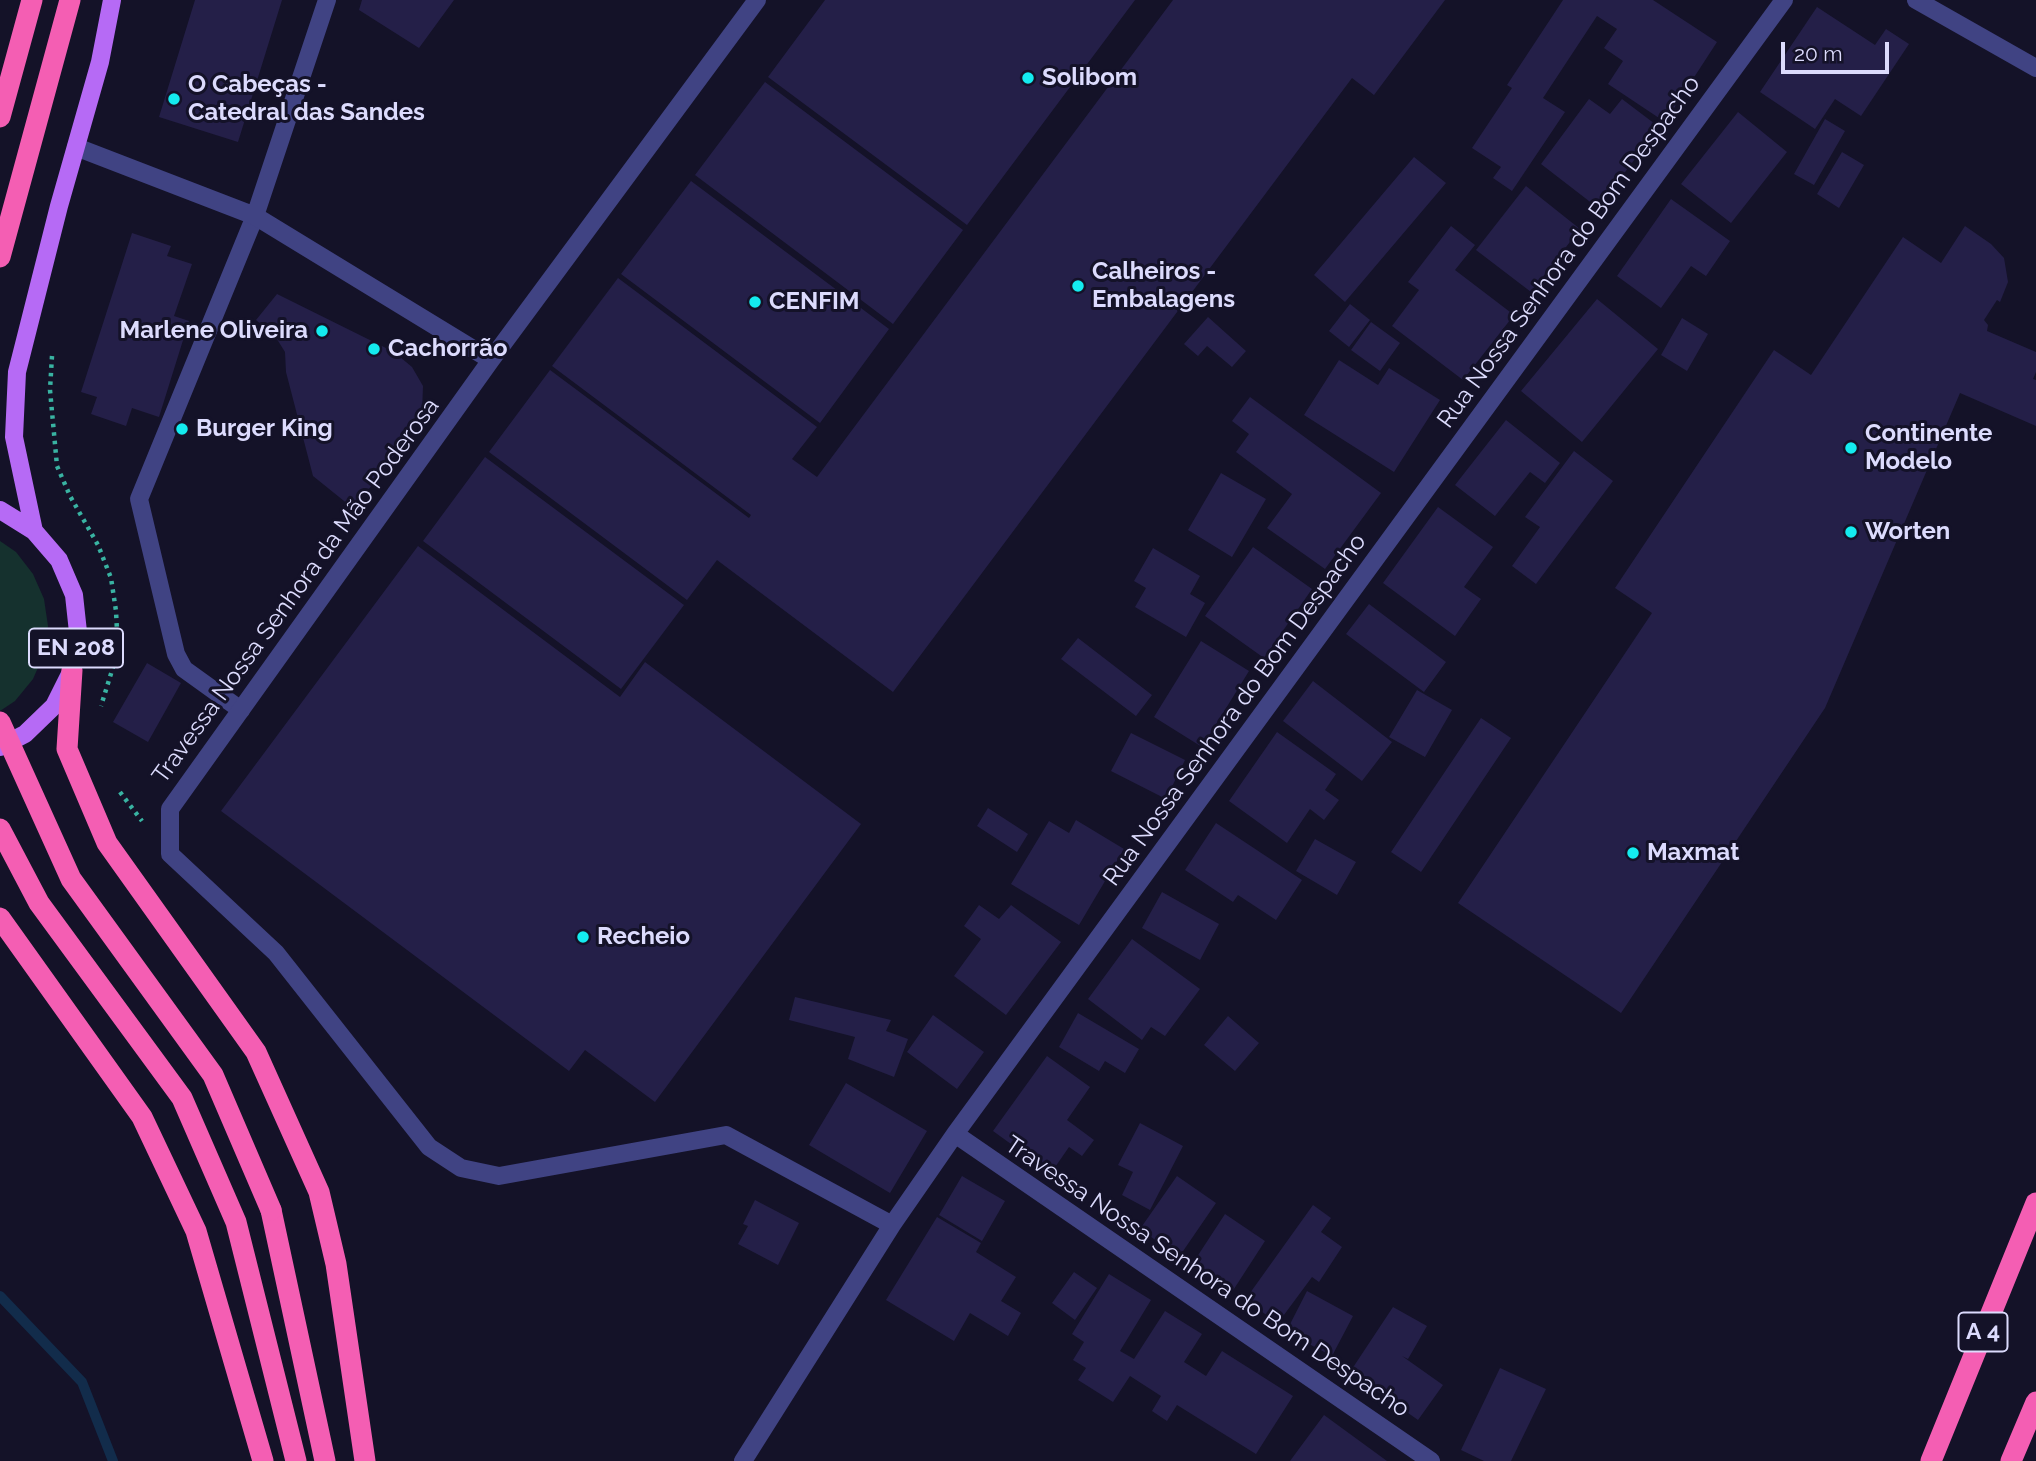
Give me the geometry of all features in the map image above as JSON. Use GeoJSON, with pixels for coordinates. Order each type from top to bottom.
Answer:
{"type":"FeatureCollection","features":[{"type":"Feature","properties":{"kind":"highway"},"geometry":{"type":"LineString","coordinates":[[0,117],[32,1]]}},
{"type":"Feature","properties":{"kind":"highway"},"geometry":{"type":"LineString","coordinates":[[0,257],[68,6]]}},
{"type":"Feature","properties":{"kind":"highway"},"geometry":{"type":"LineString","coordinates":[[72,670],[67,749],[107,843],[256,1052],[319,1192],[336,1264],[365,1461]]}},
{"type":"Feature","properties":{"kind":"highway"},"geometry":{"type":"LineString","coordinates":[[0,722],[71,879],[214,1075],[271,1210],[325,1461]]}},
{"type":"Feature","properties":{"kind":"highway"},"geometry":{"type":"LineString","coordinates":[[0,829],[39,903],[182,1098],[236,1222],[296,1461]]}},
{"type":"Feature","properties":{"kind":"highway"},"geometry":{"type":"LineString","coordinates":[[0,918],[142,1117],[196,1231],[263,1461]]}},
{"type":"Feature","properties":{"kind":"highway","name":"A 4"},"geometry":{"type":"LineString","coordinates":[[1931,1461],[2036,1203]]}},
{"type":"Feature","properties":{"kind":"highway"},"geometry":{"type":"LineString","coordinates":[[2011,1461],[2036,1402]]}},
{"type":"Feature","properties":{"kind":"main road","name":"EN 208"},"geometry":{"type":"LineString","coordinates":[[34,531],[14,437],[17,372],[100,62],[112,0]]}},
{"type":"Feature","properties":{"kind":"main road","name":"EN 208"},"geometry":{"type":"LineString","coordinates":[[0,510],[34,531],[59,560],[74,595],[78,632],[72,670],[54,706],[24,734],[0,747]]}},
{"type":"Feature","properties":{"kind":"street"},"geometry":{"type":"LineString","coordinates":[[241,710],[184,669],[176,654],[139,499],[255,216],[327,0]]}},
{"type":"Feature","properties":{"kind":"street","name":"Rua Nossa Senhora do Bom Despacho"},"geometry":{"type":"LineString","coordinates":[[743,1461],[892,1225],[955,1134],[1784,0]]}},
{"type":"Feature","properties":{"kind":"street"},"geometry":{"type":"LineString","coordinates":[[1916,0],[2036,68]]}},
{"type":"Feature","properties":{"kind":"street","name":"Travessa Nossa Senhora da Mão Poderosa"},"geometry":{"type":"LineString","coordinates":[[753,6],[491,360],[170,809],[170,854],[276,953],[429,1147],[461,1168],[499,1177],[726,1135],[892,1225]]}},
{"type":"Feature","properties":{"kind":"street"},"geometry":{"type":"LineString","coordinates":[[76,147],[255,216],[491,360]]}},
{"type":"Feature","properties":{"kind":"street","name":"Travessa Nossa Senhora do Bom Despacho"},"geometry":{"type":"LineString","coordinates":[[955,1134],[1431,1461]]}},
{"type":"Feature","properties":{"kind":"green space"},"geometry":{"type":"Polygon","coordinates":[[[0,541],[16,552],[33,574],[44,599],[48,626],[44,654],[33,679],[15,701],[0,711],[0,541]]]}},
{"type":"Feature","properties":{"kind":"building"},"geometry":{"type":"Polygon","coordinates":[[[195,0],[282,0],[238,142],[159,117],[195,0]]]}},
{"type":"Feature","properties":{"kind":"building"},"geometry":{"type":"Polygon","coordinates":[[[362,0],[454,0],[419,48],[359,10],[362,0]]]}},
{"type":"Feature","properties":{"kind":"building"},"geometry":{"type":"Polygon","coordinates":[[[825,0],[1135,0],[967,225],[768,77],[825,0]]]}},
{"type":"Feature","properties":{"kind":"building","name":"Calheiros - Embalagens"},"geometry":{"type":"Polygon","coordinates":[[[1173,0],[1445,0],[1374,95],[1352,78],[893,692],[717,560],[687,600],[489,452],[550,370],[749,518],[751,515],[552,366],[618,278],[817,427],[792,459],[817,477],[1173,0]]]}},
{"type":"Feature","properties":{"kind":"building"},"geometry":{"type":"Polygon","coordinates":[[[1563,0],[1653,0],[1717,42],[1665,122],[1608,84],[1623,61],[1604,48],[1617,29],[1597,16],[1543,98],[1565,112],[1512,191],[1493,178],[1501,167],[1472,148],[1512,88],[1507,85],[1563,0]]]}},
{"type":"Feature","properties":{"kind":"building"},"geometry":{"type":"Polygon","coordinates":[[[1817,7],[1875,45],[1886,29],[1909,44],[1861,116],[1835,99],[1815,129],[1760,92],[1817,7]]]}},
{"type":"Feature","properties":{"kind":"building"},"geometry":{"type":"Polygon","coordinates":[[[765,82],[963,230],[893,324],[695,175],[765,82]]]}},
{"type":"Feature","properties":{"kind":"building"},"geometry":{"type":"Polygon","coordinates":[[[1589,99],[1610,114],[1622,99],[1659,127],[1598,208],[1541,164],[1589,99]]]}},
{"type":"Feature","properties":{"kind":"building"},"geometry":{"type":"Polygon","coordinates":[[[1738,112],[1787,152],[1731,223],[1681,184],[1738,112]]]}},
{"type":"Feature","properties":{"kind":"building"},"geometry":{"type":"Polygon","coordinates":[[[1825,119],[1845,131],[1814,185],[1794,174],[1825,119]]]}},
{"type":"Feature","properties":{"kind":"building"},"geometry":{"type":"Polygon","coordinates":[[[1842,152],[1864,165],[1839,208],[1817,194],[1842,152]]]}},
{"type":"Feature","properties":{"kind":"building"},"geometry":{"type":"Polygon","coordinates":[[[1414,157],[1446,183],[1345,302],[1314,275],[1414,157]]]}},
{"type":"Feature","properties":{"kind":"building","name":"CENFIM"},"geometry":{"type":"Polygon","coordinates":[[[691,181],[889,329],[820,423],[621,274],[691,181]]]}},
{"type":"Feature","properties":{"kind":"building"},"geometry":{"type":"Polygon","coordinates":[[[1526,186],[1580,229],[1531,292],[1476,250],[1526,186]]]}},
{"type":"Feature","properties":{"kind":"building"},"geometry":{"type":"Polygon","coordinates":[[[1671,199],[1730,241],[1706,276],[1691,266],[1661,308],[1617,276],[1671,199]]]}},
{"type":"Feature","properties":{"kind":"building"},"geometry":{"type":"Polygon","coordinates":[[[1451,226],[1475,245],[1455,270],[1514,315],[1463,380],[1392,326],[1419,290],[1408,282],[1451,226]]]}},
{"type":"Feature","properties":{"kind":"building"},"geometry":{"type":"Polygon","coordinates":[[[1965,226],[1991,244],[2004,258],[2008,282],[2000,302],[1997,300],[1984,320],[1988,325],[1987,331],[2036,352],[2036,372],[2033,379],[2036,380],[2036,426],[1960,393],[1825,708],[1621,1013],[1458,903],[1652,613],[1615,588],[1774,350],[1811,375],[1903,237],[1941,263],[1965,226]]]}},
{"type":"Feature","properties":{"kind":"building"},"geometry":{"type":"Polygon","coordinates":[[[132,233],[171,246],[167,256],[192,264],[174,316],[189,321],[159,417],[132,408],[126,426],[91,414],[97,397],[81,392],[132,233]]]}},
{"type":"Feature","properties":{"kind":"building"},"geometry":{"type":"Polygon","coordinates":[[[277,294],[394,352],[412,367],[423,386],[422,412],[401,446],[354,509],[313,476],[286,372],[285,352],[275,336],[256,320],[277,294]]]}},
{"type":"Feature","properties":{"kind":"building"},"geometry":{"type":"Polygon","coordinates":[[[1597,299],[1658,349],[1582,442],[1521,391],[1597,299]]]}},
{"type":"Feature","properties":{"kind":"building"},"geometry":{"type":"Polygon","coordinates":[[[1350,304],[1370,320],[1349,347],[1329,331],[1350,304]]]}},
{"type":"Feature","properties":{"kind":"building"},"geometry":{"type":"Polygon","coordinates":[[[1208,317],[1246,351],[1232,367],[1207,346],[1198,356],[1184,344],[1208,317]]]}},
{"type":"Feature","properties":{"kind":"building"},"geometry":{"type":"Polygon","coordinates":[[[1682,318],[1708,334],[1687,371],[1661,355],[1682,318]]]}},
{"type":"Feature","properties":{"kind":"building"},"geometry":{"type":"Polygon","coordinates":[[[1371,322],[1400,343],[1380,371],[1351,350],[1371,322]]]}},
{"type":"Feature","properties":{"kind":"building"},"geometry":{"type":"Polygon","coordinates":[[[1339,360],[1378,385],[1389,368],[1440,400],[1394,472],[1304,415],[1339,360]]]}},
{"type":"Feature","properties":{"kind":"building"},"geometry":{"type":"Polygon","coordinates":[[[1250,397],[1381,493],[1325,569],[1267,528],[1292,494],[1236,452],[1249,434],[1232,421],[1250,397]]]}},
{"type":"Feature","properties":{"kind":"building"},"geometry":{"type":"Polygon","coordinates":[[[1506,420],[1560,463],[1545,483],[1530,472],[1495,516],[1455,485],[1506,420]]]}},
{"type":"Feature","properties":{"kind":"building"},"geometry":{"type":"Polygon","coordinates":[[[1574,451],[1613,481],[1536,584],[1512,566],[1540,527],[1525,517],[1574,451]]]}},
{"type":"Feature","properties":{"kind":"building"},"geometry":{"type":"Polygon","coordinates":[[[485,457],[684,605],[621,689],[423,541],[485,457]]]}},
{"type":"Feature","properties":{"kind":"building"},"geometry":{"type":"Polygon","coordinates":[[[1221,473],[1266,499],[1232,557],[1188,530],[1221,473]]]}},
{"type":"Feature","properties":{"kind":"building"},"geometry":{"type":"Polygon","coordinates":[[[1438,507],[1493,547],[1464,587],[1481,599],[1455,636],[1383,583],[1438,507]]]}},
{"type":"Feature","properties":{"kind":"building","name":"Recheio"},"geometry":{"type":"Polygon","coordinates":[[[418,546],[620,697],[645,662],[861,824],[655,1102],[585,1050],[569,1071],[221,811],[418,546]]]}},
{"type":"Feature","properties":{"kind":"building"},"geometry":{"type":"Polygon","coordinates":[[[1253,547],[1312,589],[1264,658],[1205,616],[1253,547]]]}},
{"type":"Feature","properties":{"kind":"building"},"geometry":{"type":"Polygon","coordinates":[[[1153,548],[1200,576],[1190,594],[1205,603],[1186,637],[1135,607],[1146,588],[1134,581],[1153,548]]]}},
{"type":"Feature","properties":{"kind":"building"},"geometry":{"type":"Polygon","coordinates":[[[1369,604],[1446,662],[1424,692],[1346,634],[1369,604]]]}},
{"type":"Feature","properties":{"kind":"building"},"geometry":{"type":"Polygon","coordinates":[[[1078,638],[1152,695],[1136,716],[1061,659],[1078,638]]]}},
{"type":"Feature","properties":{"kind":"building"},"geometry":{"type":"Polygon","coordinates":[[[1201,641],[1249,671],[1202,747],[1154,717],[1201,641]]]}},
{"type":"Feature","properties":{"kind":"building"},"geometry":{"type":"Polygon","coordinates":[[[147,663],[181,683],[148,742],[113,722],[147,663]]]}},
{"type":"Feature","properties":{"kind":"building"},"geometry":{"type":"Polygon","coordinates":[[[1313,681],[1392,742],[1362,781],[1283,721],[1313,681]]]}},
{"type":"Feature","properties":{"kind":"building"},"geometry":{"type":"Polygon","coordinates":[[[1417,690],[1452,710],[1425,757],[1389,737],[1417,690]]]}},
{"type":"Feature","properties":{"kind":"building"},"geometry":{"type":"Polygon","coordinates":[[[1481,718],[1511,738],[1421,872],[1391,852],[1481,718]]]}},
{"type":"Feature","properties":{"kind":"building"},"geometry":{"type":"Polygon","coordinates":[[[1277,732],[1336,774],[1325,790],[1339,800],[1324,820],[1310,809],[1287,843],[1229,801],[1277,732]]]}},
{"type":"Feature","properties":{"kind":"building"},"geometry":{"type":"Polygon","coordinates":[[[1131,733],[1185,760],[1166,799],[1111,771],[1131,733]]]}},
{"type":"Feature","properties":{"kind":"building"},"geometry":{"type":"Polygon","coordinates":[[[988,808],[1028,834],[1017,852],[977,826],[988,808]]]}},
{"type":"Feature","properties":{"kind":"building"},"geometry":{"type":"Polygon","coordinates":[[[1076,820],[1124,849],[1079,925],[1011,884],[1049,821],[1069,833],[1076,820]]]}},
{"type":"Feature","properties":{"kind":"building"},"geometry":{"type":"Polygon","coordinates":[[[1216,823],[1302,880],[1276,920],[1238,895],[1233,902],[1185,870],[1216,823]]]}},
{"type":"Feature","properties":{"kind":"building"},"geometry":{"type":"Polygon","coordinates":[[[1315,839],[1356,862],[1337,895],[1296,871],[1315,839]]]}},
{"type":"Feature","properties":{"kind":"building"},"geometry":{"type":"Polygon","coordinates":[[[1162,892],[1219,924],[1200,960],[1142,928],[1162,892]]]}},
{"type":"Feature","properties":{"kind":"building"},"geometry":{"type":"Polygon","coordinates":[[[979,905],[999,919],[1011,905],[1061,942],[1006,1015],[954,976],[981,939],[964,926],[979,905]]]}},
{"type":"Feature","properties":{"kind":"building"},"geometry":{"type":"Polygon","coordinates":[[[1132,939],[1200,989],[1165,1036],[1151,1027],[1142,1040],[1088,999],[1132,939]]]}},
{"type":"Feature","properties":{"kind":"building"},"geometry":{"type":"Polygon","coordinates":[[[795,997],[891,1020],[886,1031],[908,1039],[894,1077],[848,1059],[855,1037],[789,1020],[795,997]]]}},
{"type":"Feature","properties":{"kind":"building"},"geometry":{"type":"Polygon","coordinates":[[[1078,1013],[1139,1049],[1125,1073],[1105,1061],[1099,1071],[1059,1047],[1078,1013]]]}},
{"type":"Feature","properties":{"kind":"building"},"geometry":{"type":"Polygon","coordinates":[[[933,1015],[984,1052],[957,1089],[907,1052],[933,1015]]]}},
{"type":"Feature","properties":{"kind":"building"},"geometry":{"type":"Polygon","coordinates":[[[1228,1016],[1259,1043],[1235,1071],[1204,1045],[1228,1016]]]}},
{"type":"Feature","properties":{"kind":"building"},"geometry":{"type":"Polygon","coordinates":[[[1047,1056],[1090,1087],[1067,1120],[1094,1140],[1082,1156],[1069,1147],[1051,1173],[993,1131],[1047,1056]]]}},
{"type":"Feature","properties":{"kind":"building"},"geometry":{"type":"Polygon","coordinates":[[[846,1083],[927,1131],[890,1193],[809,1145],[846,1083]]]}},
{"type":"Feature","properties":{"kind":"building"},"geometry":{"type":"Polygon","coordinates":[[[1140,1123],[1183,1146],[1150,1210],[1122,1195],[1133,1172],[1118,1165],[1140,1123]]]}},
{"type":"Feature","properties":{"kind":"building"},"geometry":{"type":"Polygon","coordinates":[[[962,1176],[1005,1201],[982,1241],[939,1215],[962,1176]]]}},
{"type":"Feature","properties":{"kind":"building"},"geometry":{"type":"Polygon","coordinates":[[[1177,1176],[1216,1203],[1179,1257],[1140,1229],[1177,1176]]]}},
{"type":"Feature","properties":{"kind":"building"},"geometry":{"type":"Polygon","coordinates":[[[755,1200],[799,1223],[778,1265],[738,1244],[748,1226],[743,1224],[755,1200]]]}},
{"type":"Feature","properties":{"kind":"building"},"geometry":{"type":"Polygon","coordinates":[[[1313,1205],[1331,1218],[1321,1232],[1342,1247],[1319,1282],[1312,1277],[1278,1323],[1245,1300],[1313,1205]]]}},
{"type":"Feature","properties":{"kind":"building"},"geometry":{"type":"Polygon","coordinates":[[[1225,1214],[1265,1241],[1232,1292],[1191,1266],[1225,1214]]]}},
{"type":"Feature","properties":{"kind":"building"},"geometry":{"type":"Polygon","coordinates":[[[937,1217],[981,1243],[976,1252],[1016,1277],[1001,1301],[1021,1313],[1008,1336],[970,1313],[954,1341],[886,1300],[937,1217]]]}},
{"type":"Feature","properties":{"kind":"building"},"geometry":{"type":"Polygon","coordinates":[[[1074,1272],[1097,1288],[1075,1320],[1052,1303],[1074,1272]]]}},
{"type":"Feature","properties":{"kind":"building"},"geometry":{"type":"Polygon","coordinates":[[[1109,1274],[1151,1300],[1120,1351],[1134,1359],[1165,1311],[1202,1334],[1184,1362],[1206,1376],[1222,1351],[1293,1396],[1256,1454],[1177,1405],[1167,1421],[1152,1411],[1161,1396],[1130,1376],[1113,1402],[1078,1380],[1086,1368],[1073,1360],[1084,1342],[1072,1334],[1109,1274]]]}},
{"type":"Feature","properties":{"kind":"building"},"geometry":{"type":"Polygon","coordinates":[[[1307,1291],[1353,1316],[1332,1356],[1286,1332],[1307,1291]]]}},
{"type":"Feature","properties":{"kind":"building"},"geometry":{"type":"Polygon","coordinates":[[[1393,1307],[1427,1326],[1408,1359],[1402,1356],[1443,1385],[1418,1420],[1350,1372],[1393,1307]]]}},
{"type":"Feature","properties":{"kind":"building"},"geometry":{"type":"Polygon","coordinates":[[[1500,1368],[1546,1389],[1511,1461],[1484,1461],[1461,1450],[1500,1368]]]}},
{"type":"Feature","properties":{"kind":"building"},"geometry":{"type":"Polygon","coordinates":[[[1324,1415],[1387,1461],[1290,1461],[1324,1415]]]}},
{"type":"Feature","properties":{"kind":"waterway"},"geometry":{"type":"LineString","coordinates":[[0,1296],[82,1382],[113,1461]]}},
{"type":"Feature","properties":{"kind":"place","name":"Solibom"},"geometry":{"type":"Point","coordinates":[1028,78]}},
{"type":"Feature","properties":{"kind":"place","name":"O Cabeças - Catedral das Sandes"},"geometry":{"type":"Point","coordinates":[174,99]}},
{"type":"Feature","properties":{"kind":"place","name":"Calheiros - Embalagens"},"geometry":{"type":"Point","coordinates":[1078,286]}},
{"type":"Feature","properties":{"kind":"place","name":"CENFIM"},"geometry":{"type":"Point","coordinates":[755,302]}},
{"type":"Feature","properties":{"kind":"place","name":"Marlene Oliveira"},"geometry":{"type":"Point","coordinates":[322,331]}},
{"type":"Feature","properties":{"kind":"place","name":"Cachorrão"},"geometry":{"type":"Point","coordinates":[374,349]}},
{"type":"Feature","properties":{"kind":"place","name":"Burger King"},"geometry":{"type":"Point","coordinates":[182,429]}},
{"type":"Feature","properties":{"kind":"place","name":"Continente Modelo"},"geometry":{"type":"Point","coordinates":[1851,448]}},
{"type":"Feature","properties":{"kind":"place","name":"Worten"},"geometry":{"type":"Point","coordinates":[1851,532]}},
{"type":"Feature","properties":{"kind":"place","name":"Maxmat"},"geometry":{"type":"Point","coordinates":[1633,853]}},
{"type":"Feature","properties":{"kind":"place","name":"Recheio"},"geometry":{"type":"Point","coordinates":[583,937]}}]}
